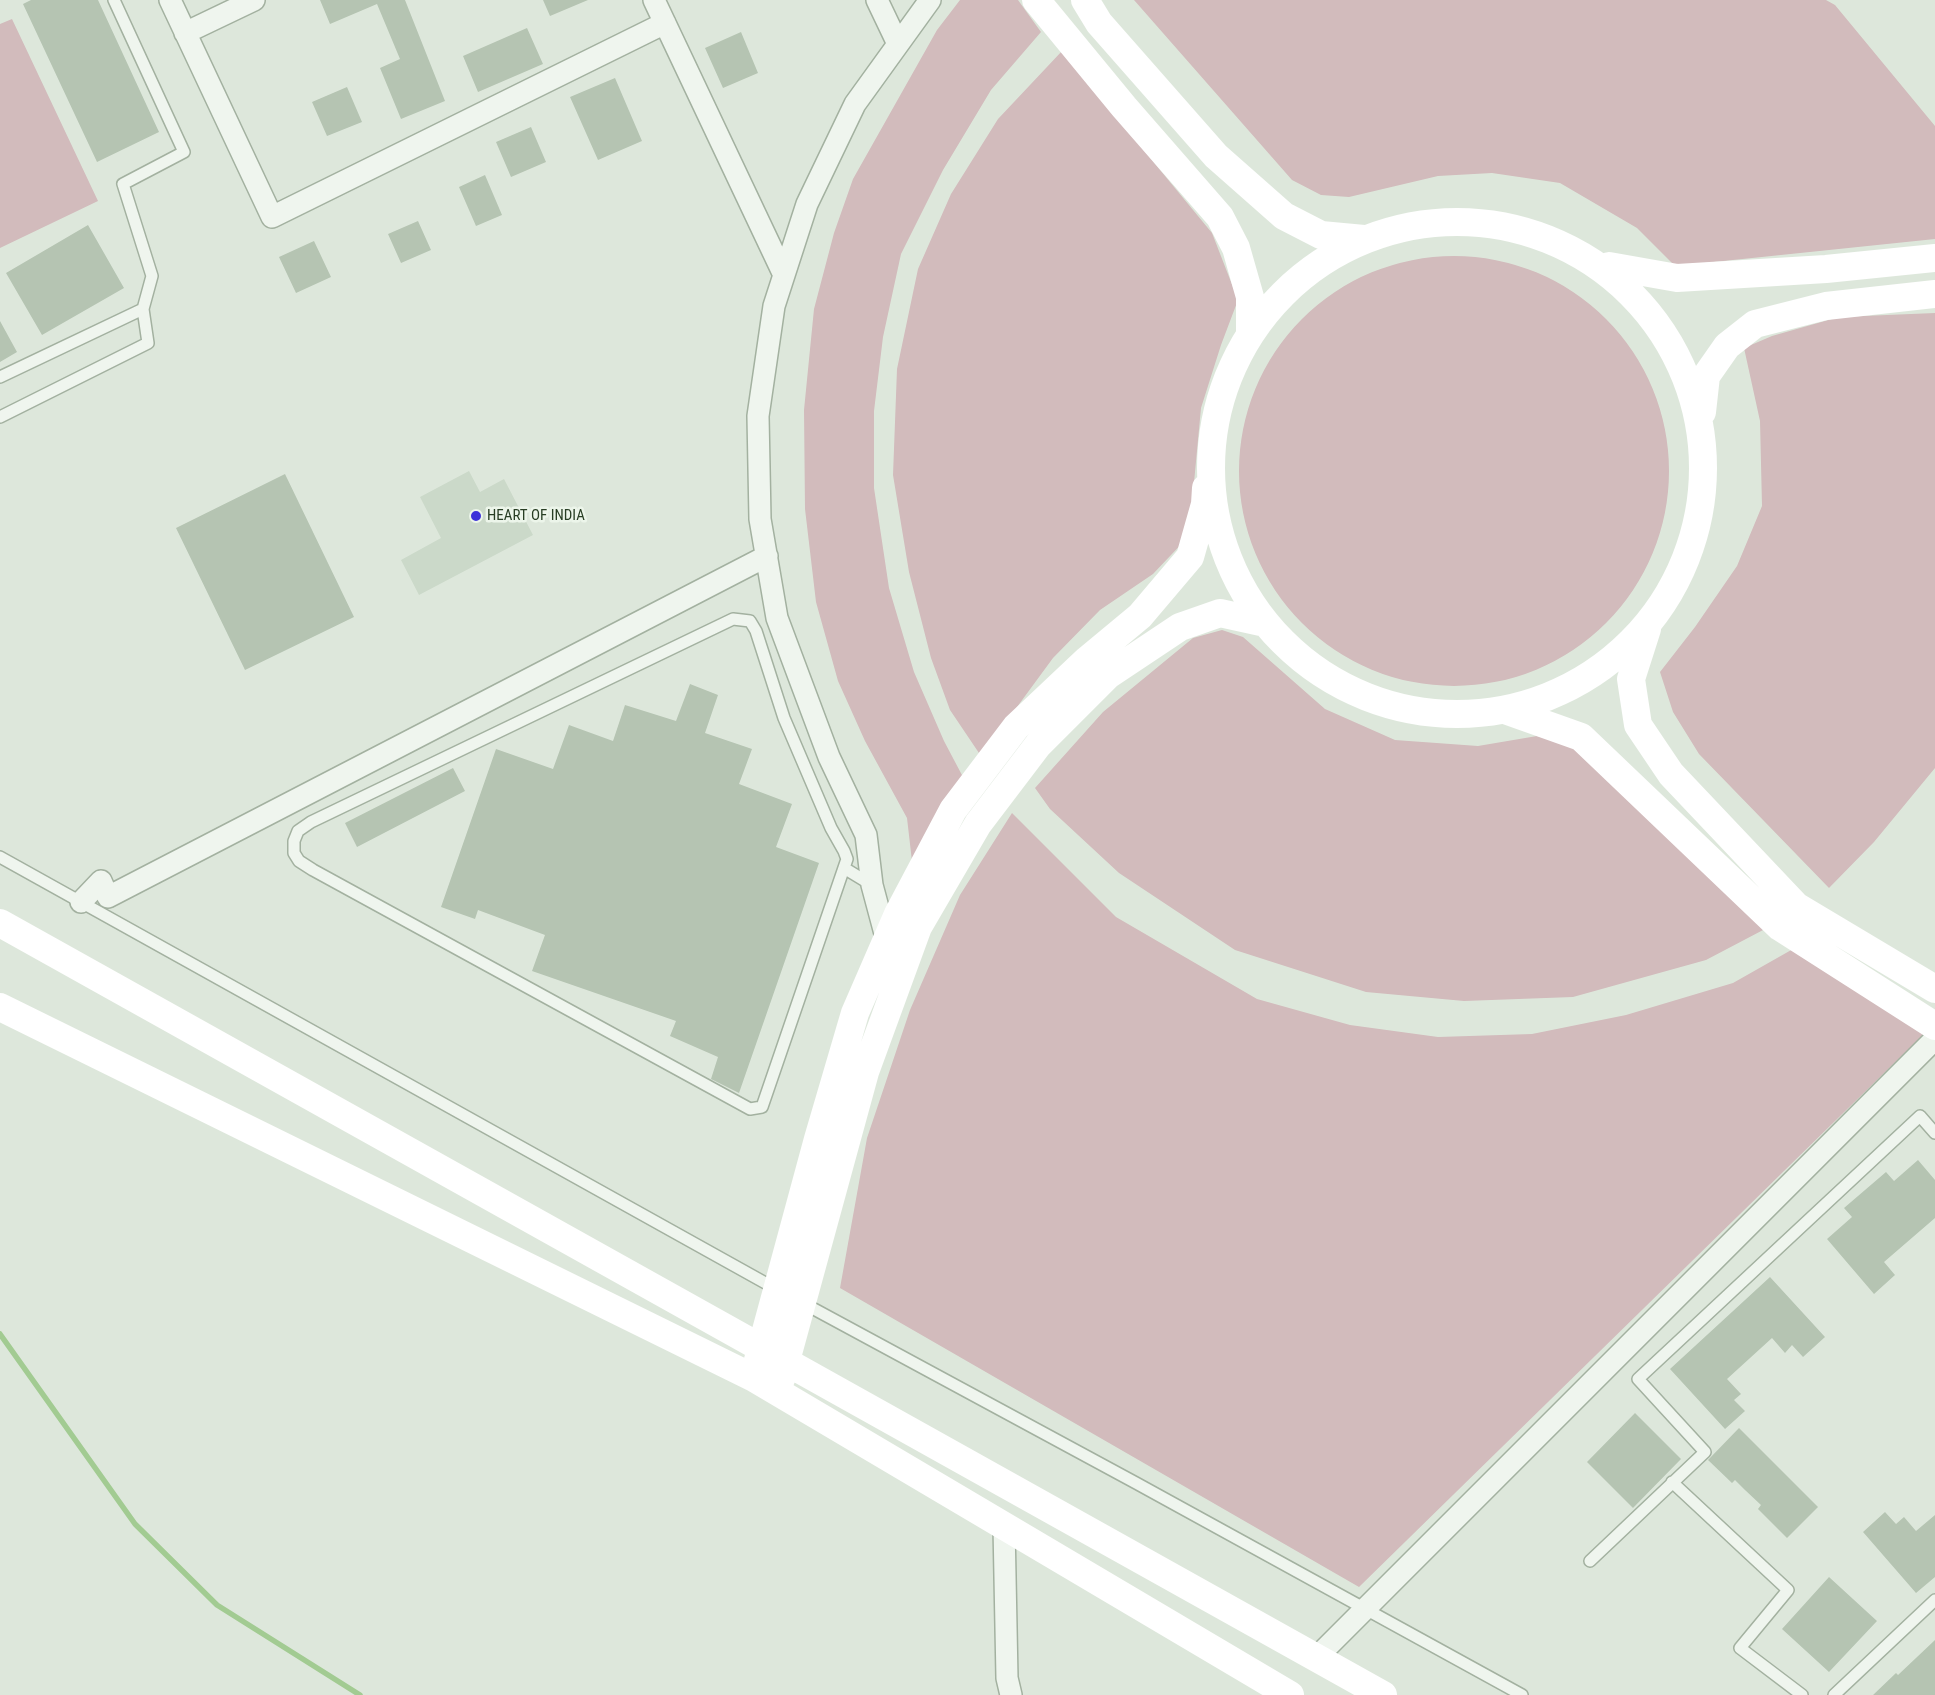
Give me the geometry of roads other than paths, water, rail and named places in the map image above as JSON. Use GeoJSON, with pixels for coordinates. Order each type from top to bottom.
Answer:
{"type":"FeatureCollection","features":[{"type":"Feature","properties":{"kind":"street"},"geometry":{"type":"LineString","coordinates":[[170,0],[272,217],[665,23]]}},
{"type":"Feature","properties":{"kind":"street"},"geometry":{"type":"LineString","coordinates":[[185,33],[254,0]]}},
{"type":"Feature","properties":{"kind":"street"},"geometry":{"type":"LineString","coordinates":[[654,0],[784,274]]}},
{"type":"Feature","properties":{"kind":"street"},"geometry":{"type":"LineString","coordinates":[[877,0],[898,44]]}},
{"type":"Feature","properties":{"kind":"street"},"geometry":{"type":"LineString","coordinates":[[887,941],[872,885],[866,835],[829,757],[777,618],[760,518],[758,416],[774,306],[807,204],[855,104],[930,0]]}},
{"type":"Feature","properties":{"kind":"street"},"geometry":{"type":"LineString","coordinates":[[1036,0],[1124,107],[1220,217],[1236,248],[1250,297],[1250,333]]}},
{"type":"Feature","properties":{"kind":"street"},"geometry":{"type":"LineString","coordinates":[[1085,0],[1099,22],[1216,156],[1284,216],[1321,235],[1364,239]]}},
{"type":"Feature","properties":{"kind":"street"},"geometry":{"type":"LineString","coordinates":[[777,1392],[786,1361],[789,1296],[818,1139],[855,1013],[898,914],[953,810],[1016,728],[1087,660],[1140,616],[1190,557],[1205,504],[1209,462],[1228,374],[1250,333],[1265,313],[1310,270],[1364,239],[1444,221],[1519,229],[1609,266],[1677,278],[1826,269],[1935,258]]}},
{"type":"Feature","properties":{"kind":"street"},"geometry":{"type":"LineString","coordinates":[[1609,266],[1647,311],[1688,382],[1700,427],[1704,478],[1689,555],[1648,628],[1631,679],[1638,724],[1671,774],[1796,906],[1934,988]]}},
{"type":"Feature","properties":{"kind":"street"},"geometry":{"type":"LineString","coordinates":[[1700,427],[1706,376],[1728,346],[1755,324],[1826,306],[1935,294]]}},
{"type":"Feature","properties":{"kind":"street"},"geometry":{"type":"LineString","coordinates":[[1209,462],[1222,550],[1261,622],[1312,671],[1392,710],[1505,710],[1551,698],[1585,680],[1605,666],[1648,628]]}},
{"type":"Feature","properties":{"kind":"street"},"geometry":{"type":"LineString","coordinates":[[81,902],[100,881],[108,897],[767,556]]}},
{"type":"Feature","properties":{"kind":"street"},"geometry":{"type":"LineString","coordinates":[[754,1378],[761,1348],[789,1296],[865,1072],[918,926],[978,824],[1038,746],[1108,675],[1180,627],[1220,613],[1261,622]]}},
{"type":"Feature","properties":{"kind":"street"},"geometry":{"type":"LineString","coordinates":[[1505,710],[1581,737],[1780,927],[1935,1026]]}},
{"type":"Feature","properties":{"kind":"street"},"geometry":{"type":"LineString","coordinates":[[0,923],[1383,1695]]}},
{"type":"Feature","properties":{"kind":"street"},"geometry":{"type":"LineString","coordinates":[[0,1006],[754,1378],[1290,1695]]}},
{"type":"Feature","properties":{"kind":"street"},"geometry":{"type":"LineString","coordinates":[[1316,1658],[1926,1061],[1935,1039]]}},
{"type":"Feature","properties":{"kind":"street"},"geometry":{"type":"LineString","coordinates":[[1004,1526],[1007,1678],[1011,1695]]}},
{"type":"Feature","properties":{"kind":"lane"},"geometry":{"type":"LineString","coordinates":[[0,417],[148,343],[143,309],[152,276],[123,184],[184,152],[114,0]]}},
{"type":"Feature","properties":{"kind":"lane"},"geometry":{"type":"LineString","coordinates":[[0,377],[143,309]]}},
{"type":"Feature","properties":{"kind":"lane"},"geometry":{"type":"LineString","coordinates":[[740,619],[750,621],[756,631],[784,718],[830,828],[847,859],[844,868],[762,1107],[750,1109],[299,862],[294,853],[294,841],[298,831],[311,822],[732,620],[740,619]]}},
{"type":"Feature","properties":{"kind":"lane"},"geometry":{"type":"LineString","coordinates":[[0,857],[789,1296],[1136,1483],[1522,1695]]}},
{"type":"Feature","properties":{"kind":"lane"},"geometry":{"type":"LineString","coordinates":[[844,868],[872,885]]}},
{"type":"Feature","properties":{"kind":"lane"},"geometry":{"type":"LineString","coordinates":[[1590,1560],[1705,1452],[1638,1379],[1920,1116],[1935,1133]]}},
{"type":"Feature","properties":{"kind":"lane"},"geometry":{"type":"LineString","coordinates":[[1672,1482],[1788,1590],[1740,1648],[1802,1695]]}},
{"type":"Feature","properties":{"kind":"lane"},"geometry":{"type":"LineString","coordinates":[[1834,1695],[1935,1600]]}},
{"type":"Feature","properties":{"kind":"waterway"},"geometry":{"type":"LineString","coordinates":[[0,1334],[135,1524],[217,1605],[360,1695]]}},
{"type":"Feature","properties":{"kind":"place","name":"HEART OF INDIA"},"geometry":{"type":"Point","coordinates":[476,516]}}]}
